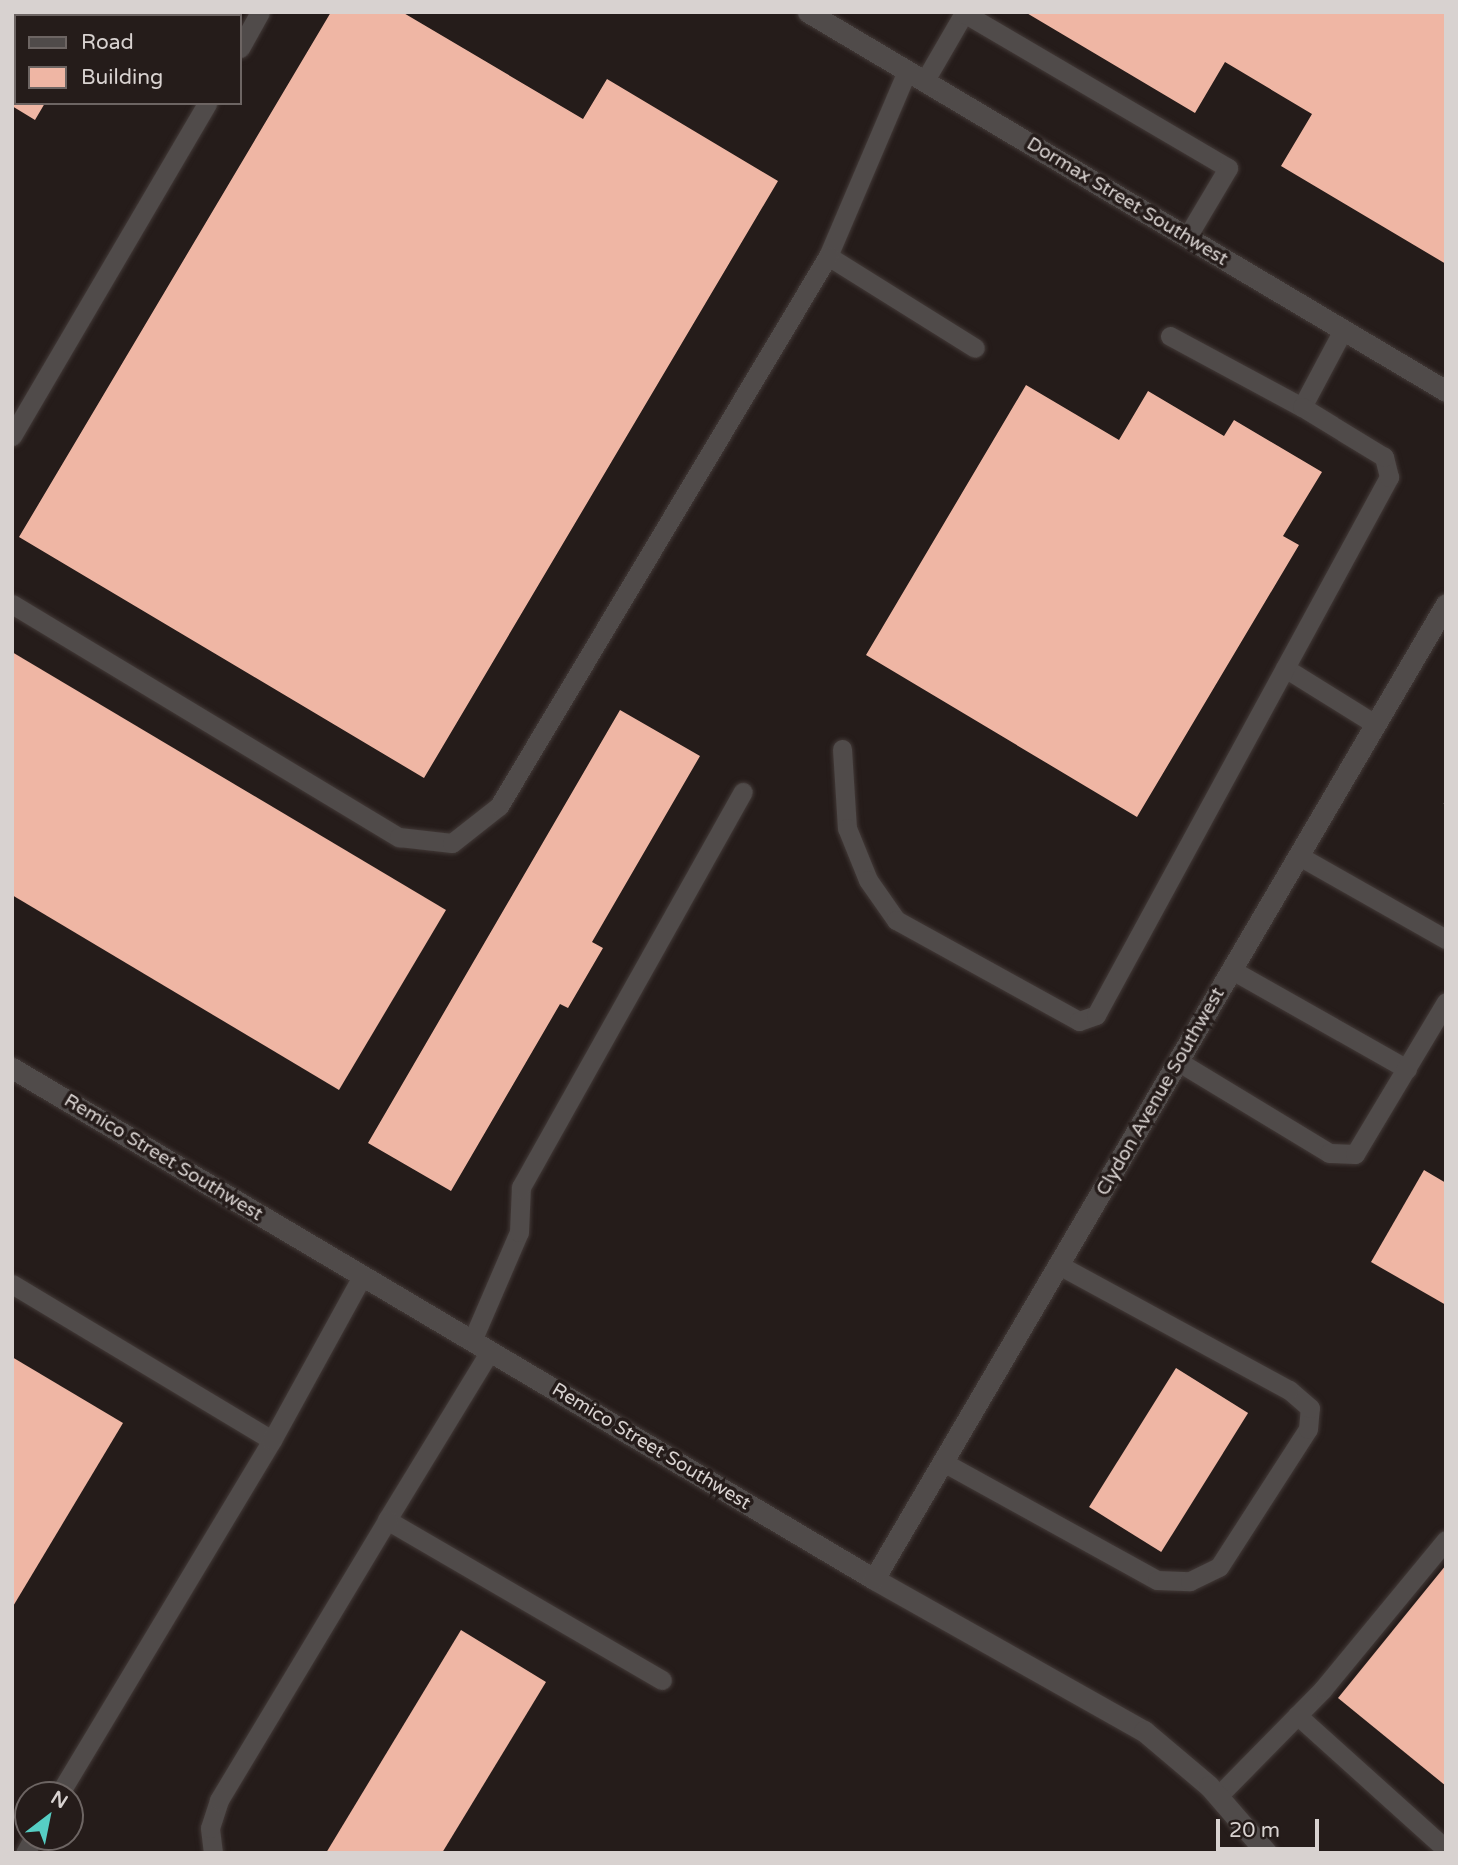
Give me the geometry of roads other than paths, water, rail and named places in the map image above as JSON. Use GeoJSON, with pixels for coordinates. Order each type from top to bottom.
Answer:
{"type":"FeatureCollection","features":[{"type":"Feature","properties":{"kind":"street","name":"Dormax Street Southwest"},"geometry":{"type":"LineString","coordinates":[[808,12],[1446,391]]}},
{"type":"Feature","properties":{"kind":"street","name":"Clydon Avenue Southwest"},"geometry":{"type":"LineString","coordinates":[[874,1579],[1446,604]]}},
{"type":"Feature","properties":{"kind":"street","name":"Remico Street Southwest"},"geometry":{"type":"LineString","coordinates":[[12,1069],[874,1579],[1144,1731],[1218,1796],[1267,1853]]}},
{"type":"Feature","properties":{"kind":"lane"},"geometry":{"type":"LineString","coordinates":[[242,44],[260,12]]}},
{"type":"Feature","properties":{"kind":"lane"},"geometry":{"type":"LineString","coordinates":[[12,604],[398,837],[452,843],[499,806],[828,256],[916,76],[964,13],[1228,168],[1187,237]]}},
{"type":"Feature","properties":{"kind":"lane"},"geometry":{"type":"LineString","coordinates":[[12,436],[206,105]]}},
{"type":"Feature","properties":{"kind":"lane"},"geometry":{"type":"LineString","coordinates":[[828,256],[975,348]]}},
{"type":"Feature","properties":{"kind":"lane"},"geometry":{"type":"LineString","coordinates":[[1302,407],[1343,330]]}},
{"type":"Feature","properties":{"kind":"lane"},"geometry":{"type":"LineString","coordinates":[[842,749],[847,828],[868,880],[896,920],[1079,1021],[1096,1015],[1389,477],[1384,457],[1302,407],[1170,337]]}},
{"type":"Feature","properties":{"kind":"lane"},"geometry":{"type":"LineString","coordinates":[[1285,668],[1376,724]]}},
{"type":"Feature","properties":{"kind":"lane"},"geometry":{"type":"LineString","coordinates":[[213,1853],[210,1828],[219,1800],[387,1520],[481,1346],[519,1232],[521,1186],[743,792]]}},
{"type":"Feature","properties":{"kind":"lane"},"geometry":{"type":"LineString","coordinates":[[1299,856],[1446,939]]}},
{"type":"Feature","properties":{"kind":"lane"},"geometry":{"type":"LineString","coordinates":[[1233,970],[1407,1069]]}},
{"type":"Feature","properties":{"kind":"lane"},"geometry":{"type":"LineString","coordinates":[[1179,1062],[1329,1153],[1344,1155],[1361,1149],[1446,1002]]}},
{"type":"Feature","properties":{"kind":"lane"},"geometry":{"type":"LineString","coordinates":[[943,1462],[1157,1580],[1190,1580],[1219,1567],[1308,1429],[1310,1408],[1289,1390],[1059,1265]]}},
{"type":"Feature","properties":{"kind":"lane"},"geometry":{"type":"LineString","coordinates":[[67,1781],[272,1440],[362,1276]]}},
{"type":"Feature","properties":{"kind":"lane"},"geometry":{"type":"LineString","coordinates":[[12,1284],[272,1440]]}},
{"type":"Feature","properties":{"kind":"lane"},"geometry":{"type":"LineString","coordinates":[[387,1520],[662,1679]]}},
{"type":"Feature","properties":{"kind":"lane"},"geometry":{"type":"LineString","coordinates":[[1218,1796],[1297,1715],[1446,1540]]}},
{"type":"Feature","properties":{"kind":"lane"},"geometry":{"type":"LineString","coordinates":[[1297,1715],[1446,1849]]}}]}
